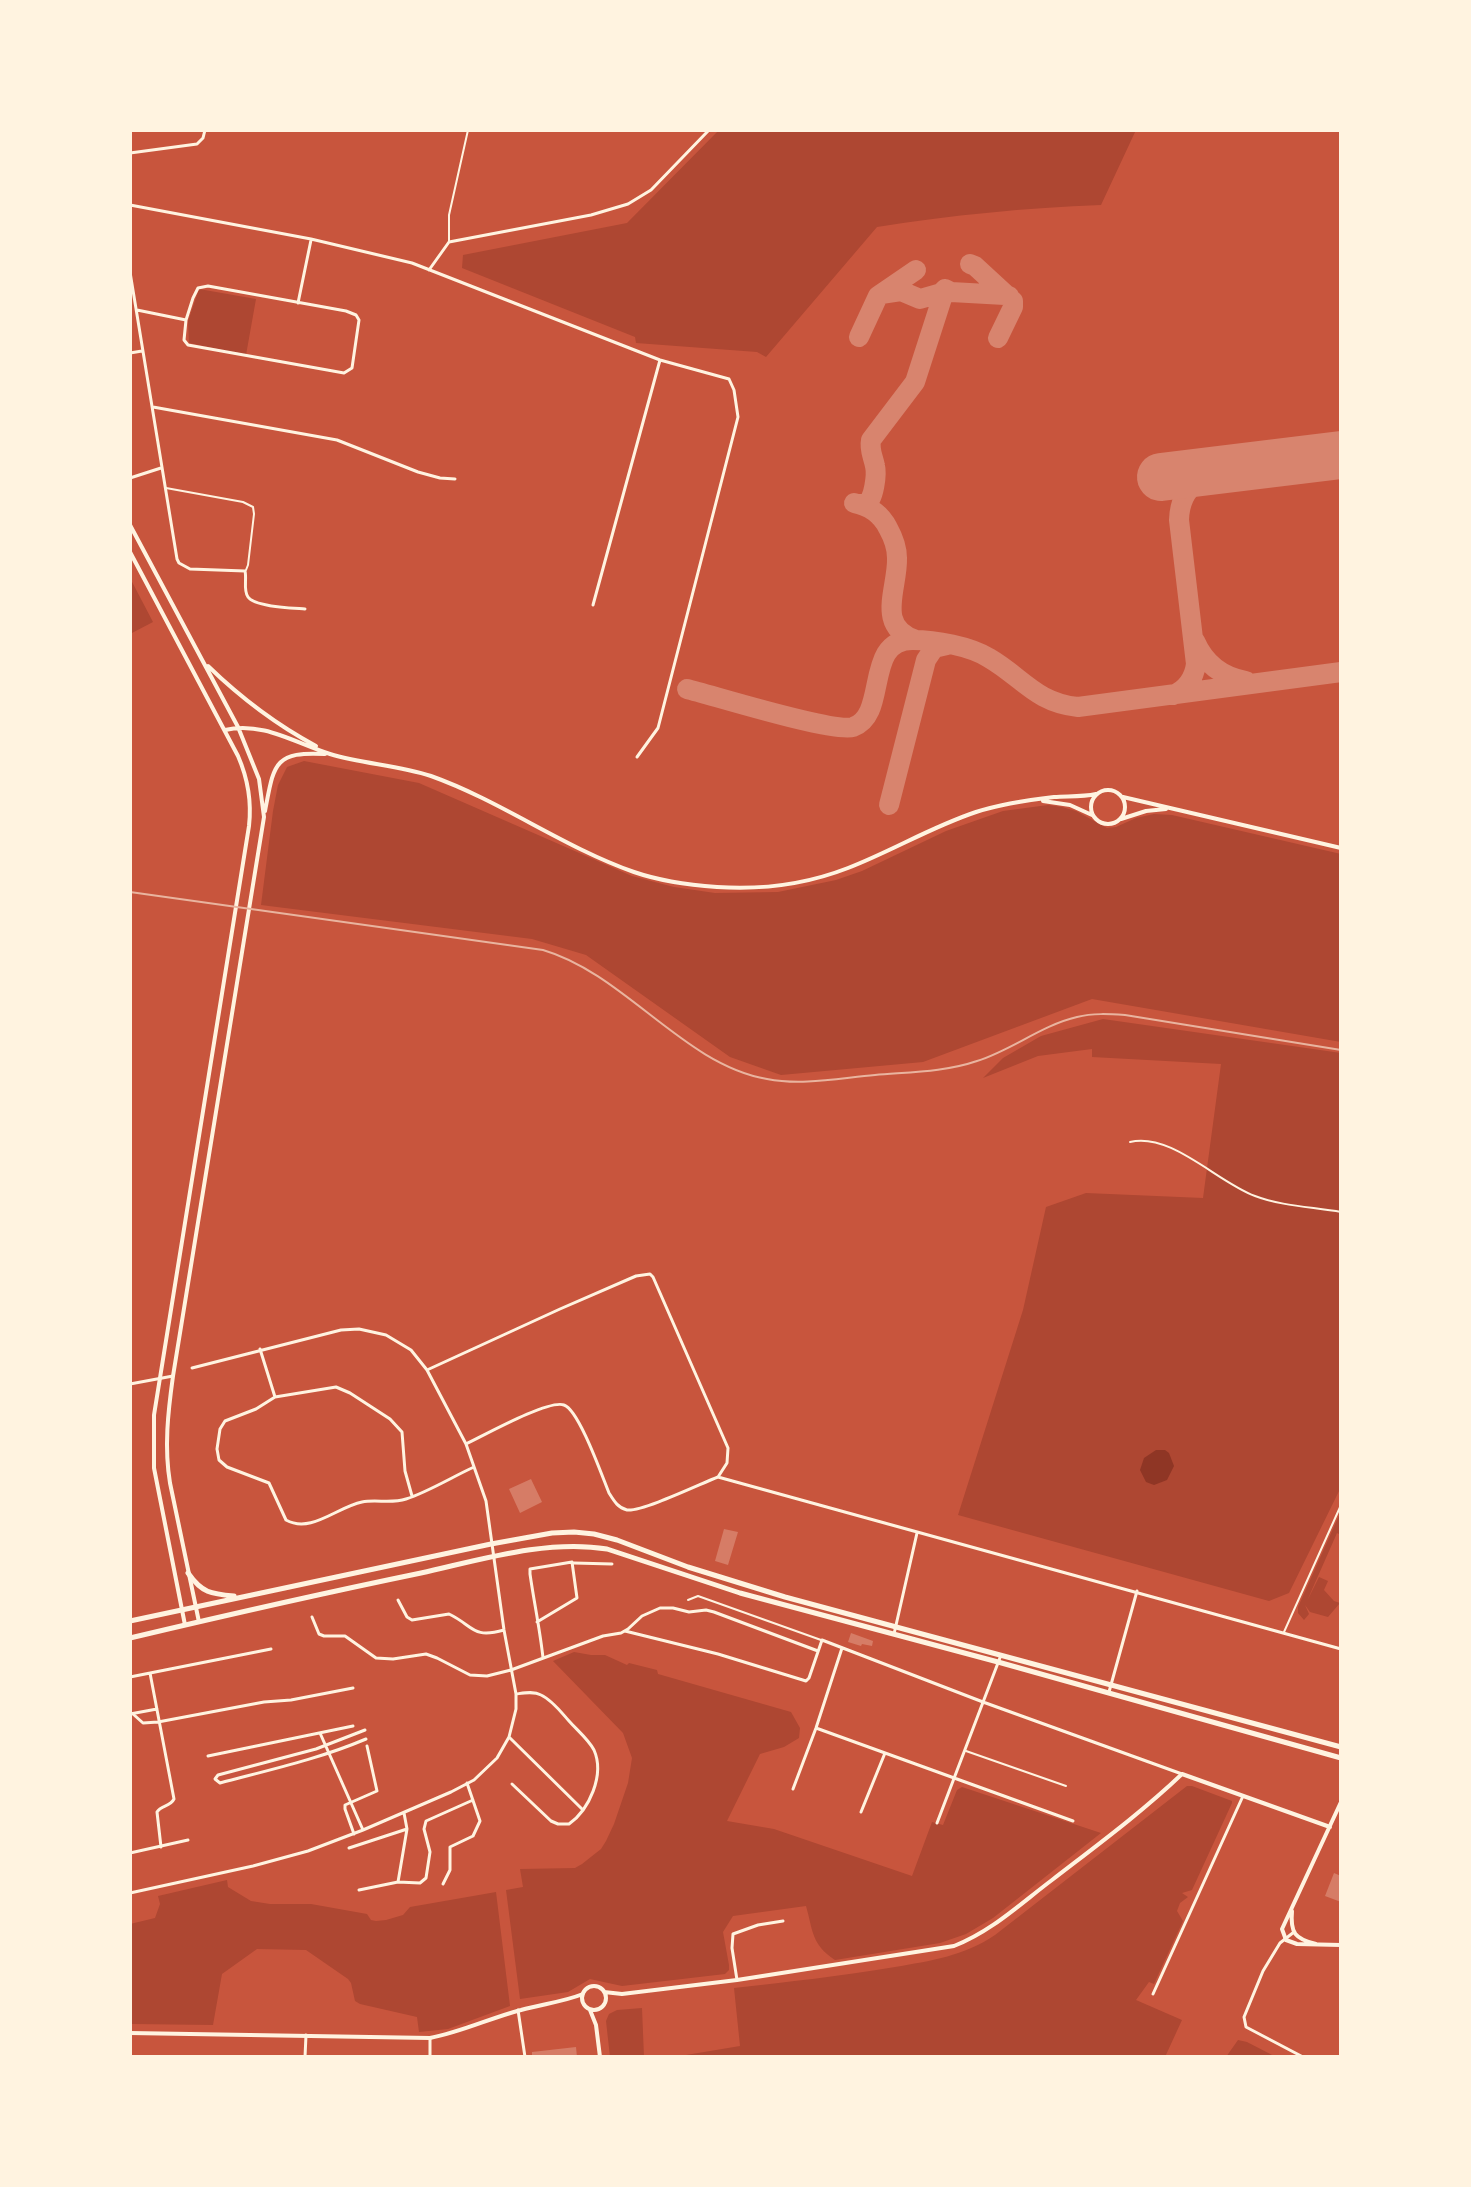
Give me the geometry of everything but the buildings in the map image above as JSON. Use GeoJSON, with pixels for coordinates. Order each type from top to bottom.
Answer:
{"type":"FeatureCollection","features":[{"type":"Feature","properties":{"kind":"main road"},"geometry":{"type":"LineString","coordinates":[[130,1621],[491,1544],[552,1533],[594,1534],[743,1584],[1341,1747]]}},
{"type":"Feature","properties":{"kind":"main road"},"geometry":{"type":"LineString","coordinates":[[130,1638],[494,1557],[559,1546],[586,1546],[607,1549],[740,1593],[1341,1758]]}},
{"type":"Feature","properties":{"kind":"main road"},"geometry":{"type":"LineString","coordinates":[[188,1573],[206,1591],[240,1597]]}},
{"type":"Feature","properties":{"kind":"street"},"geometry":{"type":"LineString","coordinates":[[130,153],[197,144],[205,130]]}},
{"type":"Feature","properties":{"kind":"street"},"geometry":{"type":"LineString","coordinates":[[429,270],[449,242],[591,215],[628,204],[651,190],[709,130]]}},
{"type":"Feature","properties":{"kind":"street"},"geometry":{"type":"LineString","coordinates":[[130,205],[374,253],[429,270],[660,360],[729,379],[738,417],[658,728],[637,757]]}},
{"type":"Feature","properties":{"kind":"street"},"geometry":{"type":"LineString","coordinates":[[298,303],[311,239]]}},
{"type":"Feature","properties":{"kind":"street"},"geometry":{"type":"LineString","coordinates":[[130,272],[174,552],[179,563],[190,569],[245,571],[247,595],[257,603],[305,609]]}},
{"type":"Feature","properties":{"kind":"street"},"geometry":{"type":"LineString","coordinates":[[203,286],[346,311],[359,317],[352,368],[338,373],[188,345],[184,340],[186,320],[195,293],[203,286]]}},
{"type":"Feature","properties":{"kind":"street"},"geometry":{"type":"LineString","coordinates":[[137,310],[186,320]]}},
{"type":"Feature","properties":{"kind":"street"},"geometry":{"type":"LineString","coordinates":[[130,353],[143,351]]}},
{"type":"Feature","properties":{"kind":"street"},"geometry":{"type":"LineString","coordinates":[[593,605],[660,360]]}},
{"type":"Feature","properties":{"kind":"street"},"geometry":{"type":"LineString","coordinates":[[153,407],[337,440],[418,472],[455,479]]}},
{"type":"Feature","properties":{"kind":"street"},"geometry":{"type":"LineString","coordinates":[[130,478],[161,468]]}},
{"type":"Feature","properties":{"kind":"street"},"geometry":{"type":"LineString","coordinates":[[130,525],[238,727],[259,779],[264,817]]}},
{"type":"Feature","properties":{"kind":"street"},"geometry":{"type":"LineString","coordinates":[[130,552],[225,730],[246,774],[250,798],[249,826],[154,1415],[154,1468],[185,1625]]}},
{"type":"Feature","properties":{"kind":"street"},"geometry":{"type":"LineString","coordinates":[[203,662],[256,709],[329,753]]}},
{"type":"Feature","properties":{"kind":"street"},"geometry":{"type":"LineString","coordinates":[[225,730],[238,727],[264,730],[329,753],[430,776],[634,872],[681,883],[718,887],[771,887],[818,878],[848,868],[951,821],[992,808],[1109,790],[1123,797],[1169,809],[1341,848]]}},
{"type":"Feature","properties":{"kind":"street"},"geometry":{"type":"LineString","coordinates":[[199,1622],[166,1460],[166,1429],[173,1376],[271,778],[280,762],[296,754],[329,753]]}},
{"type":"Feature","properties":{"kind":"street"},"geometry":{"type":"LineString","coordinates":[[1094,817],[1091,805],[1096,794]]}},
{"type":"Feature","properties":{"kind":"street"},"geometry":{"type":"LineString","coordinates":[[1121,819],[1126,806],[1123,797]]}},
{"type":"Feature","properties":{"kind":"street"},"geometry":{"type":"LineString","coordinates":[[1033,800],[1070,805],[1107,824],[1146,811],[1169,809]]}},
{"type":"Feature","properties":{"kind":"street"},"geometry":{"type":"LineString","coordinates":[[427,1370],[641,1274],[650,1274],[728,1448],[727,1463],[718,1477],[637,1510],[626,1510],[616,1505],[609,1493],[575,1413],[568,1406],[553,1404],[466,1444]]}},
{"type":"Feature","properties":{"kind":"street"},"geometry":{"type":"LineString","coordinates":[[130,1893],[308,1851],[404,1813],[467,1783],[497,1758],[509,1737],[516,1709],[486,1501],[466,1444],[427,1370],[411,1350],[386,1335],[359,1329],[323,1333],[192,1368]]}},
{"type":"Feature","properties":{"kind":"street"},"geometry":{"type":"LineString","coordinates":[[260,1349],[275,1397]]}},
{"type":"Feature","properties":{"kind":"street"},"geometry":{"type":"LineString","coordinates":[[130,1384],[173,1376]]}},
{"type":"Feature","properties":{"kind":"street"},"geometry":{"type":"LineString","coordinates":[[412,1496],[405,1471],[402,1432],[390,1419],[344,1389],[336,1387],[275,1397],[256,1409],[225,1421],[220,1429],[219,1460],[227,1467],[269,1483],[286,1520],[297,1526],[361,1502],[394,1502],[412,1496],[474,1467]]}},
{"type":"Feature","properties":{"kind":"street"},"geometry":{"type":"LineString","coordinates":[[718,1477],[1341,1649]]}},
{"type":"Feature","properties":{"kind":"street"},"geometry":{"type":"LineString","coordinates":[[894,1634],[917,1533]]}},
{"type":"Feature","properties":{"kind":"street"},"geometry":{"type":"LineString","coordinates":[[543,1658],[530,1569],[571,1562],[612,1564]]}},
{"type":"Feature","properties":{"kind":"street"},"geometry":{"type":"LineString","coordinates":[[537,1622],[577,1598],[574,1563]]}},
{"type":"Feature","properties":{"kind":"street"},"geometry":{"type":"LineString","coordinates":[[1109,1693],[1137,1591]]}},
{"type":"Feature","properties":{"kind":"street"},"geometry":{"type":"LineString","coordinates":[[398,1600],[412,1620],[449,1614],[482,1634],[504,1630]]}},
{"type":"Feature","properties":{"kind":"street"},"geometry":{"type":"LineString","coordinates":[[625,1631],[642,1616],[660,1608],[689,1612],[706,1610],[818,1651]]}},
{"type":"Feature","properties":{"kind":"street"},"geometry":{"type":"LineString","coordinates":[[312,1617],[319,1634],[345,1636],[376,1658],[426,1654],[477,1676],[497,1675],[603,1636],[625,1631],[718,1654],[806,1681],[822,1640],[983,1702],[1330,1827]]}},
{"type":"Feature","properties":{"kind":"street"},"geometry":{"type":"LineString","coordinates":[[793,1789],[842,1648]]}},
{"type":"Feature","properties":{"kind":"street"},"geometry":{"type":"LineString","coordinates":[[130,1677],[271,1649]]}},
{"type":"Feature","properties":{"kind":"street"},"geometry":{"type":"LineString","coordinates":[[937,1823],[1001,1655]]}},
{"type":"Feature","properties":{"kind":"street"},"geometry":{"type":"LineString","coordinates":[[150,1673],[174,1799],[157,1812],[161,1847]]}},
{"type":"Feature","properties":{"kind":"street"},"geometry":{"type":"LineString","coordinates":[[131,1714],[143,1723],[158,1722],[353,1688]]}},
{"type":"Feature","properties":{"kind":"street"},"geometry":{"type":"LineString","coordinates":[[512,1784],[546,1817],[558,1824],[569,1824],[591,1798],[597,1760],[592,1747],[542,1695],[516,1694]]}},
{"type":"Feature","properties":{"kind":"street"},"geometry":{"type":"LineString","coordinates":[[131,1714],[157,1709]]}},
{"type":"Feature","properties":{"kind":"street"},"geometry":{"type":"LineString","coordinates":[[208,1756],[353,1726]]}},
{"type":"Feature","properties":{"kind":"street"},"geometry":{"type":"LineString","coordinates":[[816,1728],[1073,1821]]}},
{"type":"Feature","properties":{"kind":"street"},"geometry":{"type":"LineString","coordinates":[[365,1730],[326,1746],[217,1775],[215,1779],[220,1783],[330,1754],[366,1739]]}},
{"type":"Feature","properties":{"kind":"street"},"geometry":{"type":"LineString","coordinates":[[320,1733],[363,1830]]}},
{"type":"Feature","properties":{"kind":"street"},"geometry":{"type":"LineString","coordinates":[[509,1737],[583,1810]]}},
{"type":"Feature","properties":{"kind":"street"},"geometry":{"type":"LineString","coordinates":[[354,1834],[344,1807],[377,1791],[367,1746]]}},
{"type":"Feature","properties":{"kind":"street"},"geometry":{"type":"LineString","coordinates":[[861,1812],[885,1753]]}},
{"type":"Feature","properties":{"kind":"street"},"geometry":{"type":"LineString","coordinates":[[130,2033],[430,2038],[460,2031],[518,2010],[567,2000],[583,1994],[588,1988],[622,1994],[939,1949],[968,1940],[1008,1915],[1126,1824],[1182,1774]]}},
{"type":"Feature","properties":{"kind":"street"},"geometry":{"type":"LineString","coordinates":[[443,1884],[450,1870],[450,1847],[470,1839],[477,1830],[480,1818],[467,1783]]}},
{"type":"Feature","properties":{"kind":"street"},"geometry":{"type":"LineString","coordinates":[[1153,1994],[1243,1796]]}},
{"type":"Feature","properties":{"kind":"street"},"geometry":{"type":"LineString","coordinates":[[359,1890],[398,1882],[420,1883],[426,1878],[430,1852],[424,1829],[426,1821],[473,1800]]}},
{"type":"Feature","properties":{"kind":"street"},"geometry":{"type":"LineString","coordinates":[[1341,1802],[1282,1929],[1285,1939],[1294,1944],[1341,1945]]}},
{"type":"Feature","properties":{"kind":"street"},"geometry":{"type":"LineString","coordinates":[[398,1882],[407,1829],[404,1813]]}},
{"type":"Feature","properties":{"kind":"street"},"geometry":{"type":"LineString","coordinates":[[349,1848],[407,1829]]}},
{"type":"Feature","properties":{"kind":"street"},"geometry":{"type":"LineString","coordinates":[[130,1853],[188,1840]]}},
{"type":"Feature","properties":{"kind":"street"},"geometry":{"type":"LineString","coordinates":[[1293,1905],[1294,1932],[1301,1940],[1320,1945]]}},
{"type":"Feature","properties":{"kind":"street"},"geometry":{"type":"LineString","coordinates":[[737,1980],[733,1934],[758,1925],[783,1921]]}},
{"type":"Feature","properties":{"kind":"street"},"geometry":{"type":"LineString","coordinates":[[1294,1932],[1285,1939],[1263,1971],[1244,2017],[1246,2027],[1303,2057]]}},
{"type":"Feature","properties":{"kind":"street"},"geometry":{"type":"LineString","coordinates":[[604,1992],[606,2000]]}},
{"type":"Feature","properties":{"kind":"street"},"geometry":{"type":"LineString","coordinates":[[583,1994],[583,2003]]}},
{"type":"Feature","properties":{"kind":"street"},"geometry":{"type":"LineString","coordinates":[[596,2025],[606,2000],[622,1994]]}},
{"type":"Feature","properties":{"kind":"street"},"geometry":{"type":"LineString","coordinates":[[567,2000],[583,2003],[590,2010],[596,2025],[600,2057]]}},
{"type":"Feature","properties":{"kind":"street"},"geometry":{"type":"LineString","coordinates":[[590,2010],[601,2009]]}},
{"type":"Feature","properties":{"kind":"street"},"geometry":{"type":"LineString","coordinates":[[518,2010],[525,2057]]}},
{"type":"Feature","properties":{"kind":"street"},"geometry":{"type":"LineString","coordinates":[[305,2057],[306,2035]]}},
{"type":"Feature","properties":{"kind":"street"},"geometry":{"type":"LineString","coordinates":[[430,2038],[430,2057]]}},
{"type":"Feature","properties":{"kind":"lane"},"geometry":{"type":"LineString","coordinates":[[449,242],[449,215],[468,130]]}},
{"type":"Feature","properties":{"kind":"lane"},"geometry":{"type":"LineString","coordinates":[[165,488],[243,502],[253,507],[245,571]]}},
{"type":"Feature","properties":{"kind":"lane"},"geometry":{"type":"LineString","coordinates":[[1130,1142],[1150,1142],[1180,1153],[1255,1196],[1341,1212]]}},
{"type":"Feature","properties":{"kind":"lane"},"geometry":{"type":"LineString","coordinates":[[1283,1633],[1341,1505]]}},
{"type":"Feature","properties":{"kind":"lane"},"geometry":{"type":"LineString","coordinates":[[688,1600],[698,1596],[822,1640]]}},
{"type":"Feature","properties":{"kind":"lane"},"geometry":{"type":"LineString","coordinates":[[965,1750],[1066,1786]]}},
{"type":"Feature","properties":{"kind":"shaded area"},"geometry":{"type":"Polygon","coordinates":[[[719,130],[1136,130],[1101,205],[989,213],[877,227],[766,357],[757,352],[636,343],[635,337],[462,268],[463,255],[627,223],[719,130]]]}},
{"type":"Feature","properties":{"kind":"shaded area"},"geometry":{"type":"Polygon","coordinates":[[[199,289],[256,299],[246,355],[189,343],[188,321],[199,289]]]}},
{"type":"Feature","properties":{"kind":"shaded area"},"geometry":{"type":"Polygon","coordinates":[[[130,578],[153,622],[130,634],[130,578]]]}},
{"type":"Feature","properties":{"kind":"shaded area"},"geometry":{"type":"Polygon","coordinates":[[[304,761],[419,783],[632,876],[715,893],[778,892],[836,880],[946,831],[1003,811],[1048,805],[1076,811],[1107,828],[1154,814],[1172,815],[1341,854],[1341,1042],[1092,999],[923,1062],[781,1075],[730,1057],[586,955],[532,939],[261,905],[278,785],[287,767],[304,761]]]}},
{"type":"Feature","properties":{"kind":"shaded area"},"geometry":{"type":"Polygon","coordinates":[[[1103,1019],[1341,1053],[1341,1487],[1289,1593],[1269,1601],[958,1515],[1023,1310],[1046,1207],[1086,1193],[1203,1198],[1221,1064],[1092,1057],[1092,1049],[1038,1056],[983,1078],[1003,1058],[1041,1036],[1103,1019]]]}},
{"type":"Feature","properties":{"kind":"shaded area"},"geometry":{"type":"Polygon","coordinates":[[[1156,1450],[1169,1453],[1174,1466],[1167,1480],[1154,1485],[1146,1482],[1140,1470],[1144,1458],[1156,1450]]]}},
{"type":"Feature","properties":{"kind":"shaded area"},"geometry":{"type":"Polygon","coordinates":[[[1341,1511],[1339,1534],[1307,1601],[1319,1577],[1328,1581],[1324,1590],[1340,1603],[1328,1617],[1310,1612],[1305,1605],[1309,1614],[1304,1620],[1298,1613],[1298,1607],[1341,1511]]]}},
{"type":"Feature","properties":{"kind":"shaded area"},"geometry":{"type":"Polygon","coordinates":[[[574,1652],[605,1655],[627,1665],[657,1670],[658,1674],[791,1712],[800,1728],[799,1738],[784,1747],[760,1754],[727,1821],[774,1829],[912,1876],[932,1822],[943,1825],[957,1790],[962,1787],[1101,1833],[993,1918],[966,1934],[940,1943],[835,1960],[817,1942],[806,1906],[733,1916],[723,1932],[729,1965],[725,1974],[622,1986],[590,1979],[568,1992],[520,1999],[506,1890],[523,1887],[520,1869],[575,1868],[601,1849],[614,1824],[628,1783],[632,1758],[623,1733],[553,1661],[574,1652]]]}},
{"type":"Feature","properties":{"kind":"shaded area"},"geometry":{"type":"Polygon","coordinates":[[[1187,1786],[1232,1803],[1192,1890],[1182,1893],[1188,1897],[1180,1903],[1177,1911],[1183,1921],[1154,1984],[1149,1982],[1136,2000],[1182,2020],[1165,2057],[674,2057],[740,2046],[734,1988],[921,1962],[959,1953],[983,1942],[1187,1786]]]}},
{"type":"Feature","properties":{"kind":"shaded area"},"geometry":{"type":"Polygon","coordinates":[[[227,1880],[228,1887],[251,1901],[311,1904],[367,1914],[376,1921],[403,1915],[410,1907],[496,1892],[510,2006],[448,2029],[419,2032],[417,2017],[355,2001],[348,1979],[306,1950],[257,1949],[222,1974],[213,2025],[132,2024],[130,1924],[155,1918],[160,1904],[158,1896],[227,1880]]]}},
{"type":"Feature","properties":{"kind":"shaded area"},"geometry":{"type":"Polygon","coordinates":[[[642,2008],[644,2057],[610,2057],[606,2021],[609,2014],[617,2010],[642,2008]]]}},
{"type":"Feature","properties":{"kind":"shaded area"},"geometry":{"type":"Polygon","coordinates":[[[1238,2040],[1247,2042],[1276,2057],[1226,2057],[1238,2040]]]}},
{"type":"Feature","properties":{"kind":"taxiway"},"geometry":{"type":"LineString","coordinates":[[970,264],[1013,301],[998,338]]}},
{"type":"Feature","properties":{"kind":"taxiway"},"geometry":{"type":"LineString","coordinates":[[859,337],[878,296],[916,270]]}},
{"type":"Feature","properties":{"kind":"taxiway"},"geometry":{"type":"LineString","coordinates":[[881,294],[901,291],[920,299],[945,289]]}},
{"type":"Feature","properties":{"kind":"taxiway"},"geometry":{"type":"LineString","coordinates":[[859,504],[869,502],[874,486],[876,470],[871,440],[915,382],[945,289],[1009,296]]}},
{"type":"Feature","properties":{"kind":"taxiway"},"geometry":{"type":"LineString","coordinates":[[1173,695],[1189,683],[1196,664],[1179,520],[1181,507],[1190,488],[1198,482],[1217,473],[1240,468]]}},
{"type":"Feature","properties":{"kind":"taxiway"},"geometry":{"type":"LineString","coordinates":[[854,503],[878,515],[892,535],[897,558],[892,616],[903,634],[916,640]]}},
{"type":"Feature","properties":{"kind":"taxiway"},"geometry":{"type":"LineString","coordinates":[[687,689],[823,725],[853,727],[864,720],[871,708],[888,651],[898,643],[913,640],[972,650],[1001,665],[1040,695],[1063,705],[1078,707],[1341,672]]}},
{"type":"Feature","properties":{"kind":"taxiway"},"geometry":{"type":"LineString","coordinates":[[1195,641],[1215,668],[1246,681]]}},
{"type":"Feature","properties":{"kind":"taxiway"},"geometry":{"type":"LineString","coordinates":[[889,805],[926,660],[934,648],[947,645]]}},
{"type":"Feature","properties":{"kind":"runway"},"geometry":{"type":"LineString","coordinates":[[1161,477],[1341,455]]}},
{"type":"Feature","properties":{"kind":"railway"},"geometry":{"type":"LineString","coordinates":[[130,892],[543,950],[601,978],[709,1056],[737,1070],[780,1081],[821,1081],[965,1065],[1064,1021],[1095,1014],[1125,1015],[1341,1050]]}}]}
